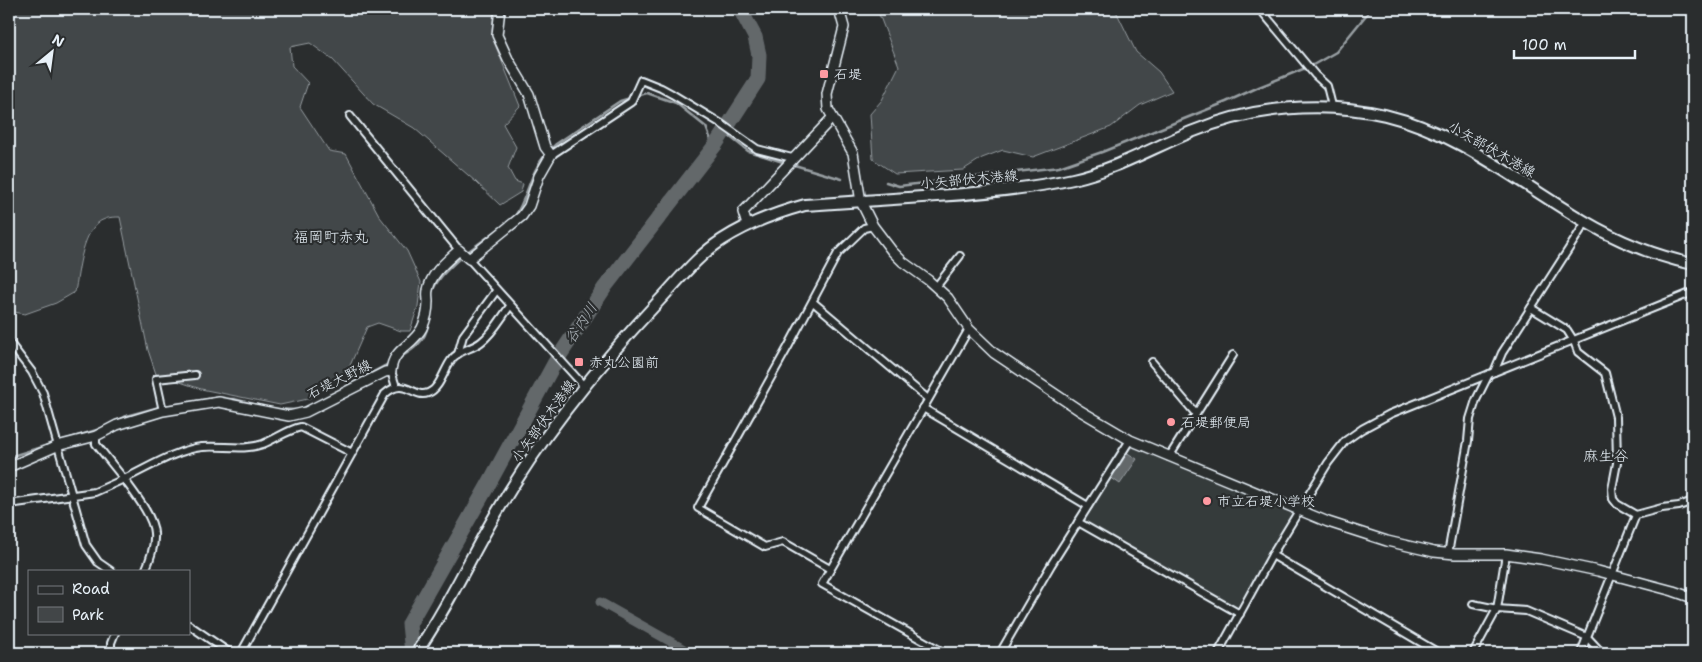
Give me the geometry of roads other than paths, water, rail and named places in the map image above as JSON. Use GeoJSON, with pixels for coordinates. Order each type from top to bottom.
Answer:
{"type":"FeatureCollection","features":[{"type":"Feature","properties":{"kind":"main road","name":"小矢部伏木港線"},"geometry":{"type":"LineString","coordinates":[[416,653],[497,512],[521,474],[584,386],[632,330],[694,263],[721,241],[747,225],[778,212],[805,205],[988,192],[1038,186],[1076,178],[1105,169],[1193,131],[1234,116],[1273,110],[1332,106],[1384,115],[1409,122],[1461,144],[1586,222],[1634,247],[1673,260],[1693,264]]}},
{"type":"Feature","properties":{"kind":"street"},"geometry":{"type":"LineString","coordinates":[[500,9],[497,35],[508,60],[529,94],[548,152],[631,102],[640,80],[661,88],[723,125],[757,149],[792,158]]}},
{"type":"Feature","properties":{"kind":"street"},"geometry":{"type":"LineString","coordinates":[[839,9],[844,27],[827,94],[828,109],[853,153],[861,202],[873,226],[892,251],[948,298],[968,329],[994,354],[1079,410],[1130,440],[1328,522],[1386,540],[1434,552],[1448,554],[1506,554],[1541,559],[1673,591],[1693,598]]}},
{"type":"Feature","properties":{"kind":"street"},"geometry":{"type":"LineString","coordinates":[[1260,9],[1304,62],[1327,86],[1332,106]]}},
{"type":"Feature","properties":{"kind":"street"},"geometry":{"type":"LineString","coordinates":[[350,116],[464,255],[584,386]]}},
{"type":"Feature","properties":{"kind":"street"},"geometry":{"type":"LineString","coordinates":[[747,225],[743,212],[792,158],[832,118]]}},
{"type":"Feature","properties":{"kind":"street","name":"石堤大野線"},"geometry":{"type":"LineString","coordinates":[[9,467],[56,442],[96,436],[117,424],[163,410],[219,402],[289,416],[306,412],[391,369],[395,355],[414,340],[422,329],[427,315],[427,291],[432,279],[440,269],[522,216],[529,206],[548,152]]}},
{"type":"Feature","properties":{"kind":"street"},"geometry":{"type":"LineString","coordinates":[[1448,554],[1468,441],[1470,419],[1476,400],[1502,353],[1586,222]]}},
{"type":"Feature","properties":{"kind":"street"},"geometry":{"type":"LineString","coordinates":[[830,569],[784,542],[765,546],[698,508],[813,302],[838,253],[864,228],[873,226]]}},
{"type":"Feature","properties":{"kind":"street"},"geometry":{"type":"LineString","coordinates":[[936,287],[960,256]]}},
{"type":"Feature","properties":{"kind":"street"},"geometry":{"type":"LineString","coordinates":[[458,354],[463,336],[496,291]]}},
{"type":"Feature","properties":{"kind":"street"},"geometry":{"type":"LineString","coordinates":[[1218,653],[1272,555],[1328,463],[1345,441],[1362,428],[1390,414],[1693,293]]}},
{"type":"Feature","properties":{"kind":"street"},"geometry":{"type":"LineString","coordinates":[[813,302],[928,399]]}},
{"type":"Feature","properties":{"kind":"street"},"geometry":{"type":"LineString","coordinates":[[241,653],[385,394],[396,387],[405,387],[424,394],[429,393],[436,387],[452,359],[482,342],[510,306]]}},
{"type":"Feature","properties":{"kind":"street"},"geometry":{"type":"LineString","coordinates":[[1531,308],[1567,330],[1578,352],[1604,373],[1616,417],[1617,463],[1612,490],[1613,498],[1617,504],[1636,515],[1662,508],[1679,506],[1690,502],[1693,496]]}},
{"type":"Feature","properties":{"kind":"street"},"geometry":{"type":"LineString","coordinates":[[945,653],[822,584],[968,329]]}},
{"type":"Feature","properties":{"kind":"street"},"geometry":{"type":"LineString","coordinates":[[9,342],[32,372],[43,393],[86,545],[98,562],[110,570]]}},
{"type":"Feature","properties":{"kind":"street"},"geometry":{"type":"LineString","coordinates":[[1169,457],[1233,355]]}},
{"type":"Feature","properties":{"kind":"street"},"geometry":{"type":"LineString","coordinates":[[1152,362],[1196,414]]}},
{"type":"Feature","properties":{"kind":"street"},"geometry":{"type":"LineString","coordinates":[[391,369],[396,387]]}},
{"type":"Feature","properties":{"kind":"street"},"geometry":{"type":"LineString","coordinates":[[163,410],[156,379],[195,375]]}},
{"type":"Feature","properties":{"kind":"street"},"geometry":{"type":"LineString","coordinates":[[923,408],[1088,506]]}},
{"type":"Feature","properties":{"kind":"street"},"geometry":{"type":"LineString","coordinates":[[9,504],[95,492],[175,454],[201,447],[248,447],[262,444],[301,427],[352,454]]}},
{"type":"Feature","properties":{"kind":"street"},"geometry":{"type":"LineString","coordinates":[[96,436],[96,444],[124,479],[145,510],[154,532],[154,544],[145,570]]}},
{"type":"Feature","properties":{"kind":"street"},"geometry":{"type":"LineString","coordinates":[[1000,653],[1078,522],[1130,440]]}},
{"type":"Feature","properties":{"kind":"street"},"geometry":{"type":"LineString","coordinates":[[1581,653],[1636,515]]}},
{"type":"Feature","properties":{"kind":"street"},"geometry":{"type":"LineString","coordinates":[[1078,522],[1240,614]]}},
{"type":"Feature","properties":{"kind":"street"},"geometry":{"type":"LineString","coordinates":[[1473,653],[1497,609],[1506,554]]}},
{"type":"Feature","properties":{"kind":"street"},"geometry":{"type":"LineString","coordinates":[[1272,555],[1440,653]]}},
{"type":"Feature","properties":{"kind":"street"},"geometry":{"type":"LineString","coordinates":[[1473,604],[1497,609],[1526,611],[1587,638],[1602,653]]}},
{"type":"Feature","properties":{"kind":"street"},"geometry":{"type":"LineString","coordinates":[[190,626],[230,653]]}},
{"type":"Feature","properties":{"kind":"street"},"geometry":{"type":"LineString","coordinates":[[111,653],[110,643],[114,634]]}},
{"type":"Feature","properties":{"kind":"waterway","name":"谷内川"},"geometry":{"type":"LineString","coordinates":[[412,653],[409,624],[554,364],[605,287],[716,144],[758,79],[759,55],[755,37],[740,9]]}},
{"type":"Feature","properties":{"kind":"waterway"},"geometry":{"type":"LineString","coordinates":[[886,182],[899,186],[1059,167],[1102,152],[1313,65],[1336,52],[1371,9]]}},
{"type":"Feature","properties":{"kind":"waterway"},"geometry":{"type":"LineString","coordinates":[[551,149],[620,101],[647,93],[676,103],[706,127],[711,140],[716,144]]}},
{"type":"Feature","properties":{"kind":"waterway"},"geometry":{"type":"LineString","coordinates":[[724,132],[748,151],[786,163]]}},
{"type":"Feature","properties":{"kind":"waterway"},"geometry":{"type":"LineString","coordinates":[[513,219],[536,169],[547,153]]}},
{"type":"Feature","properties":{"kind":"waterway"},"geometry":{"type":"LineString","coordinates":[[791,164],[842,179]]}},
{"type":"Feature","properties":{"kind":"waterway"},"geometry":{"type":"LineString","coordinates":[[466,253],[500,228]]}},
{"type":"Feature","properties":{"kind":"waterway"},"geometry":{"type":"LineString","coordinates":[[431,294],[440,278],[462,256]]}},
{"type":"Feature","properties":{"kind":"waterway"},"geometry":{"type":"LineString","coordinates":[[399,358],[422,340],[428,324]]}},
{"type":"Feature","properties":{"kind":"waterway"},"geometry":{"type":"LineString","coordinates":[[311,405],[390,363]]}},
{"type":"Feature","properties":{"kind":"waterway"},"geometry":{"type":"LineString","coordinates":[[117,421],[126,416],[159,407],[215,398]]}},
{"type":"Feature","properties":{"kind":"waterway"},"geometry":{"type":"LineString","coordinates":[[223,399],[234,399],[262,406]]}},
{"type":"Feature","properties":{"kind":"waterway"},"geometry":{"type":"LineString","coordinates":[[275,409],[297,410]]}},
{"type":"Feature","properties":{"kind":"waterway"},"geometry":{"type":"LineString","coordinates":[[9,457],[103,428]]}},
{"type":"Feature","properties":{"kind":"waterway"},"geometry":{"type":"LineString","coordinates":[[600,602],[691,653]]}},
{"type":"Feature","properties":{"kind":"place","name":"石堤"},"geometry":{"type":"Point","coordinates":[824,74]}},
{"type":"Feature","properties":{"kind":"place","name":"赤丸公園前"},"geometry":{"type":"Point","coordinates":[579,362]}},
{"type":"Feature","properties":{"kind":"place","name":"石堤郵便局"},"geometry":{"type":"Point","coordinates":[1171,422]}},
{"type":"Feature","properties":{"kind":"place","name":"市立石堤小学校"},"geometry":{"type":"Point","coordinates":[1207,501]}},
{"type":"Feature","properties":{"kind":"district","name":"福岡町赤丸"},"geometry":{"type":"Point","coordinates":[331,237]}},
{"type":"Feature","properties":{"kind":"district","name":"麻生谷"},"geometry":{"type":"Point","coordinates":[1606,456]}}]}
